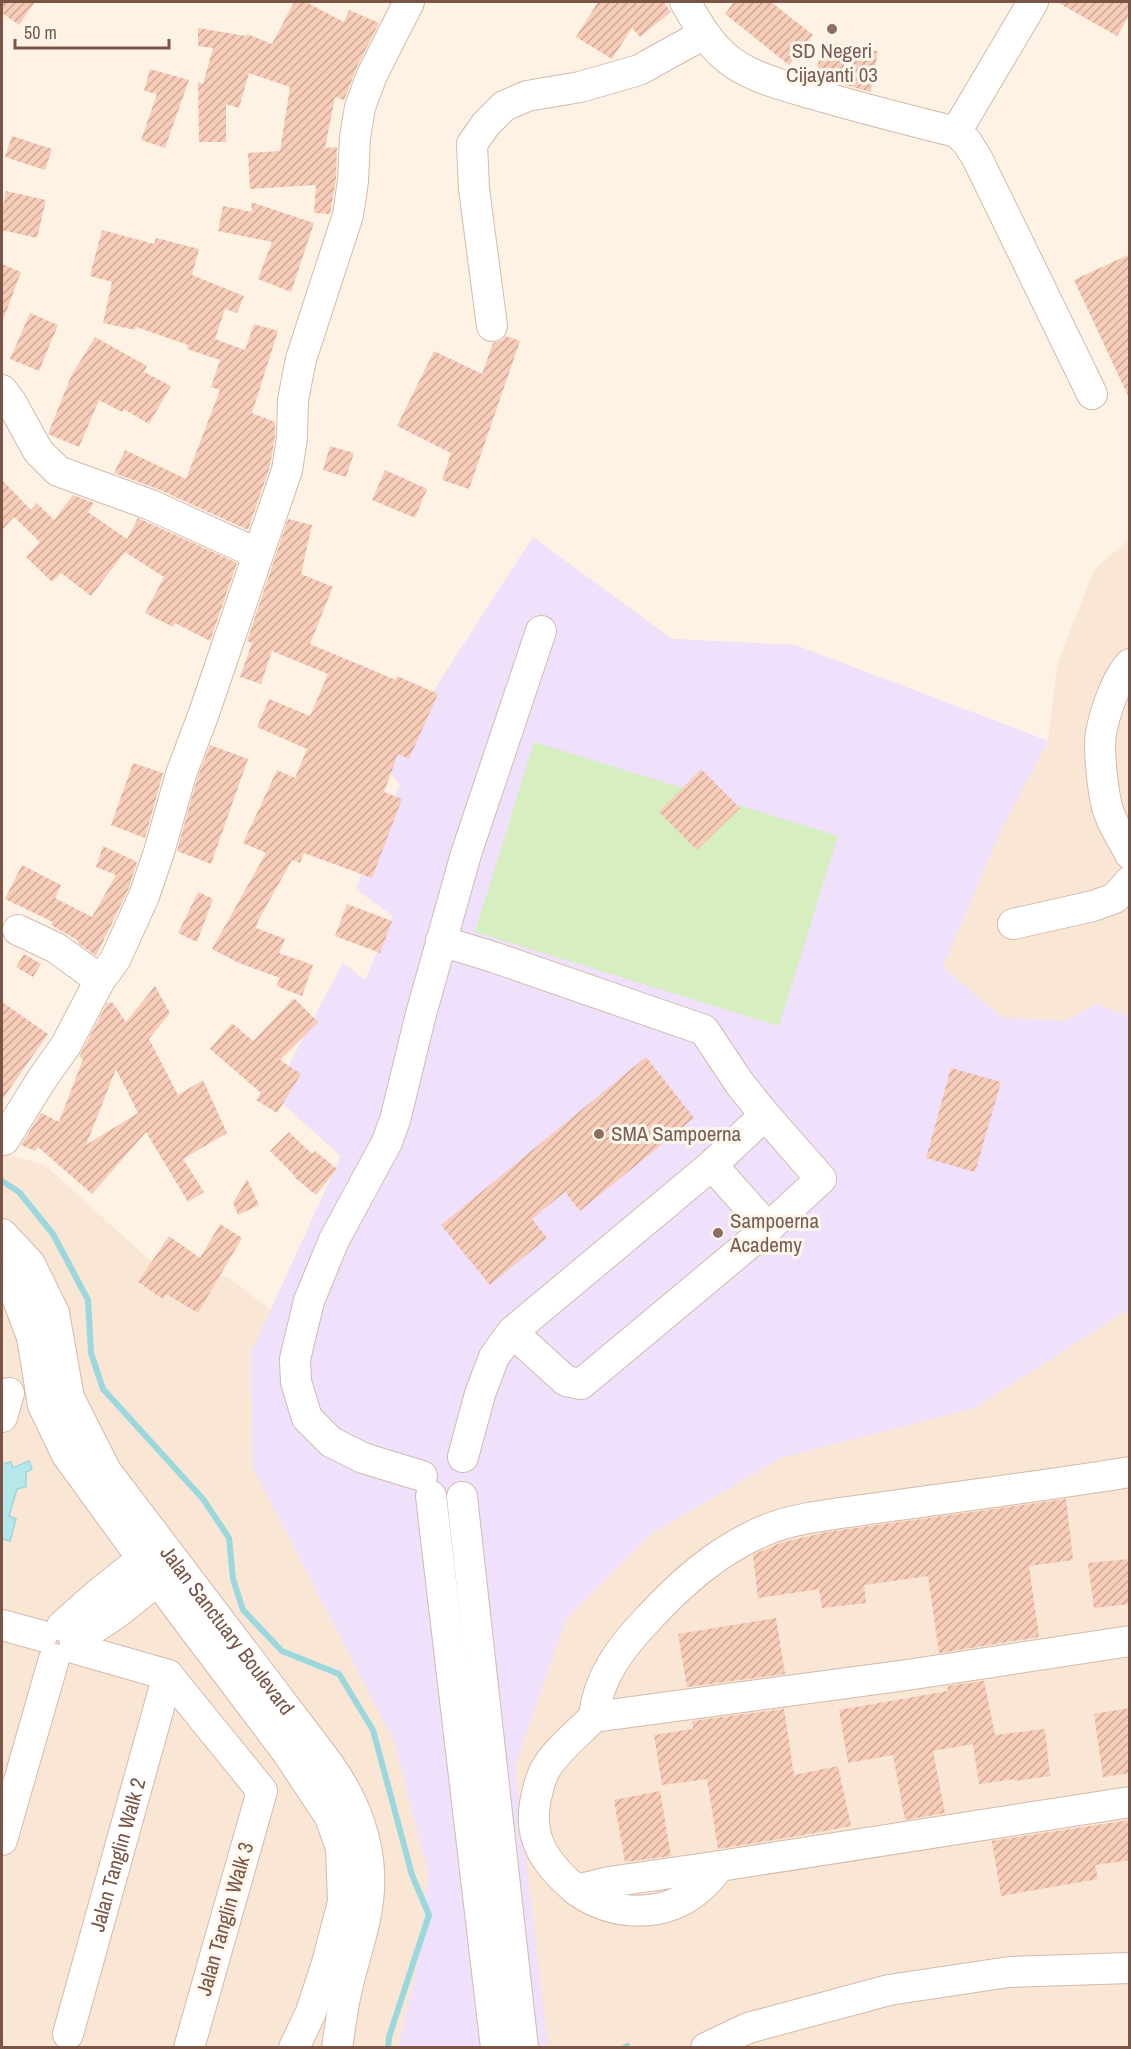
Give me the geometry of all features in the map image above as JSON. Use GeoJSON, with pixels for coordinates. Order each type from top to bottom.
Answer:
{"type":"FeatureCollection","features":[{"type":"Feature","properties":{"kind":"street"},"geometry":{"type":"LineString","coordinates":[[4,1140],[66,1045],[100,980],[115,960],[144,896],[181,774],[287,470],[292,438],[293,400],[301,359],[348,215],[360,107],[372,75],[409,2]]}},
{"type":"Feature","properties":{"kind":"street"},"geometry":{"type":"LineString","coordinates":[[685,2],[704,34],[723,55],[742,69],[777,83],[847,104],[956,132],[967,142],[978,160],[1092,394]]}},
{"type":"Feature","properties":{"kind":"street"},"geometry":{"type":"LineString","coordinates":[[956,132],[1033,2]]}},
{"type":"Feature","properties":{"kind":"street"},"geometry":{"type":"LineString","coordinates":[[492,326],[474,189],[472,144],[486,124],[504,106],[527,96],[580,87],[639,70],[704,34]]}},
{"type":"Feature","properties":{"kind":"street"},"geometry":{"type":"LineString","coordinates":[[2,390],[9,398],[38,451],[58,471],[151,505],[258,554]]}},
{"type":"Feature","properties":{"kind":"street"},"geometry":{"type":"LineString","coordinates":[[496,2048],[426,1486],[424,1467],[428,1460],[444,1451],[463,1457],[470,1466],[472,1477],[470,1488],[462,1497],[446,1502],[438,1500],[426,1486],[331,1442],[307,1418],[296,1382],[295,1359],[309,1301],[334,1240],[387,1142],[395,1120],[466,854],[541,631]]}},
{"type":"Feature","properties":{"kind":"street"},"geometry":{"type":"LineString","coordinates":[[1130,664],[1125,669],[1111,701],[1101,735],[1107,806],[1113,826],[1130,854]]}},
{"type":"Feature","properties":{"kind":"street"},"geometry":{"type":"LineString","coordinates":[[1013,924],[1093,906],[1115,898],[1130,881]]}},
{"type":"Feature","properties":{"kind":"street"},"geometry":{"type":"LineString","coordinates":[[18,930],[56,948],[100,980]]}},
{"type":"Feature","properties":{"kind":"street"},"geometry":{"type":"LineString","coordinates":[[441,941],[494,957],[704,1030],[740,1084],[821,1179],[768,1228],[581,1384],[566,1381],[512,1332]]}},
{"type":"Feature","properties":{"kind":"street"},"geometry":{"type":"LineString","coordinates":[[463,1457],[480,1394],[494,1357],[512,1332],[712,1165],[765,1114]]}},
{"type":"Feature","properties":{"kind":"street"},"geometry":{"type":"LineString","coordinates":[[712,1165],[768,1228]]}},
{"type":"Feature","properties":{"kind":"street","name":"Jalan Sanctuary Boulevard"},"geometry":{"type":"LineString","coordinates":[[2,1234],[30,1264],[54,1313],[69,1398],[106,1471],[160,1561],[330,1817],[340,1848],[344,1902],[311,2012],[294,2048]]}},
{"type":"Feature","properties":{"kind":"street","name":"Jalan Sanctuary Boulevard"},"geometry":{"type":"LineString","coordinates":[[2,1273],[12,1284],[32,1337],[43,1405],[67,1455],[160,1561],[327,1762],[340,1779],[357,1814],[368,1860],[369,1892],[339,2033]]}},
{"type":"Feature","properties":{"kind":"street"},"geometry":{"type":"LineString","coordinates":[[594,1718],[595,1701],[600,1686],[614,1661],[635,1632],[680,1585],[732,1546],[764,1530],[832,1515],[1130,1472]]}},
{"type":"Feature","properties":{"kind":"street"},"geometry":{"type":"LineString","coordinates":[[462,1497],[523,2048]]}},
{"type":"Feature","properties":{"kind":"street"},"geometry":{"type":"LineString","coordinates":[[2,1840],[61,1642],[98,1594],[160,1561]]}},
{"type":"Feature","properties":{"kind":"street"},"geometry":{"type":"LineString","coordinates":[[2,1625],[168,1675]]}},
{"type":"Feature","properties":{"kind":"street"},"geometry":{"type":"LineString","coordinates":[[1130,1641],[907,1675],[594,1718],[568,1742],[547,1767],[538,1785],[532,1822],[536,1840],[544,1854],[554,1869],[576,1890],[609,1882],[1130,1802]]}},
{"type":"Feature","properties":{"kind":"street","name":"Jalan Tanglin Walk 3"},"geometry":{"type":"LineString","coordinates":[[168,1675],[262,1791],[189,2048]]}},
{"type":"Feature","properties":{"kind":"street","name":"Jalan Tanglin Walk 2"},"geometry":{"type":"LineString","coordinates":[[68,2034],[168,1675]]}},
{"type":"Feature","properties":{"kind":"street"},"geometry":{"type":"LineString","coordinates":[[706,2048],[748,2028],[889,1990],[1009,1972],[1130,1968]]}},
{"type":"Feature","properties":{"kind":"street"},"geometry":{"type":"LineString","coordinates":[[311,2012],[339,2033]]}},
{"type":"Feature","properties":{"kind":"shaded area"},"geometry":{"type":"Polygon","coordinates":[[[533,537],[672,639],[795,645],[1048,741],[1057,665],[1094,570],[1129,539],[1129,2047],[2,2047],[2,1153],[45,1165],[155,1265],[228,1277],[271,1310],[341,1156],[273,1095],[343,963],[365,980],[393,916],[356,889],[400,785],[385,766],[533,537]]]}},
{"type":"Feature","properties":{"kind":"shaded area","name":"Sampoerna Academy"},"geometry":{"type":"Polygon","coordinates":[[[533,537],[672,639],[795,645],[1048,741],[1003,826],[943,967],[1002,1017],[1066,1021],[1096,1004],[1129,1016],[1129,1309],[975,1408],[781,1458],[651,1534],[566,1619],[515,1766],[548,2047],[398,2048],[419,1959],[428,1872],[394,1741],[253,1468],[251,1353],[341,1156],[273,1095],[343,963],[365,980],[393,916],[356,889],[400,785],[385,766],[533,537]]]}},
{"type":"Feature","properties":{"kind":"green space"},"geometry":{"type":"Polygon","coordinates":[[[534,742],[838,836],[779,1026],[475,932],[534,742]]]}},
{"type":"Feature","properties":{"kind":"water"},"geometry":{"type":"Polygon","coordinates":[[[29,1461],[32,1469],[26,1472],[26,1487],[17,1489],[9,1516],[16,1519],[10,1541],[3,1539],[2,1544],[2,1464],[11,1462],[13,1468],[29,1461]]]}},
{"type":"Feature","properties":{"kind":"building"},"geometry":{"type":"Polygon","coordinates":[[[2,2],[35,2],[19,25],[2,13],[2,2]]]}},
{"type":"Feature","properties":{"kind":"building"},"geometry":{"type":"Polygon","coordinates":[[[294,2],[306,2],[344,22],[349,10],[379,23],[357,67],[344,100],[335,97],[325,148],[337,147],[336,179],[330,214],[314,213],[316,185],[250,189],[248,153],[280,151],[290,87],[249,73],[239,108],[226,104],[226,142],[199,142],[198,82],[203,84],[213,48],[198,46],[198,28],[246,36],[247,34],[272,44],[294,2]]]}},
{"type":"Feature","properties":{"kind":"building"},"geometry":{"type":"Polygon","coordinates":[[[598,2],[664,2],[671,12],[640,37],[632,28],[612,59],[576,37],[598,2]]]}},
{"type":"Feature","properties":{"kind":"building"},"geometry":{"type":"Polygon","coordinates":[[[734,2],[771,2],[813,35],[789,65],[725,14],[734,2]]]}},
{"type":"Feature","properties":{"kind":"building"},"geometry":{"type":"Polygon","coordinates":[[[1057,2],[1130,2],[1130,14],[1117,36],[1057,2]]]}},
{"type":"Feature","properties":{"kind":"building"},"geometry":{"type":"Polygon","coordinates":[[[822,41],[878,51],[871,92],[816,77],[822,41]]]}},
{"type":"Feature","properties":{"kind":"building"},"geometry":{"type":"Polygon","coordinates":[[[150,69],[189,80],[165,148],[141,140],[157,94],[144,91],[150,69]]]}},
{"type":"Feature","properties":{"kind":"building"},"geometry":{"type":"Polygon","coordinates":[[[12,136],[52,149],[45,170],[5,157],[12,136]]]}},
{"type":"Feature","properties":{"kind":"building"},"geometry":{"type":"Polygon","coordinates":[[[6,191],[46,200],[37,238],[2,230],[2,212],[6,191]]]}},
{"type":"Feature","properties":{"kind":"building"},"geometry":{"type":"Polygon","coordinates":[[[251,202],[314,223],[291,292],[258,279],[272,242],[218,231],[223,206],[252,212],[251,202]]]}},
{"type":"Feature","properties":{"kind":"building"},"geometry":{"type":"Polygon","coordinates":[[[102,230],[154,244],[156,238],[199,249],[192,275],[244,296],[237,313],[225,309],[215,339],[245,350],[254,324],[278,331],[252,413],[275,422],[275,436],[270,466],[248,530],[158,489],[114,473],[125,450],[186,479],[220,390],[211,387],[220,360],[187,349],[188,345],[136,327],[135,330],[103,323],[112,282],[90,276],[102,230]]]}},
{"type":"Feature","properties":{"kind":"building"},"geometry":{"type":"Polygon","coordinates":[[[1130,254],[1130,400],[1074,280],[1130,254]]]}},
{"type":"Feature","properties":{"kind":"building"},"geometry":{"type":"Polygon","coordinates":[[[2,264],[21,272],[3,320],[2,320],[2,264]]]}},
{"type":"Feature","properties":{"kind":"building"},"geometry":{"type":"Polygon","coordinates":[[[30,313],[58,325],[39,371],[10,359],[30,313]]]}},
{"type":"Feature","properties":{"kind":"building"},"geometry":{"type":"Polygon","coordinates":[[[505,336],[520,341],[469,489],[442,480],[451,453],[397,426],[434,351],[482,374],[493,343],[502,340],[505,336]]]}},
{"type":"Feature","properties":{"kind":"building"},"geometry":{"type":"Polygon","coordinates":[[[95,337],[147,366],[144,372],[171,386],[149,424],[124,409],[122,412],[99,400],[79,447],[48,434],[71,376],[95,337]]]}},
{"type":"Feature","properties":{"kind":"building"},"geometry":{"type":"Polygon","coordinates":[[[330,446],[354,453],[346,477],[323,470],[330,446]]]}},
{"type":"Feature","properties":{"kind":"building"},"geometry":{"type":"Polygon","coordinates":[[[385,470],[427,489],[415,518],[372,500],[385,470]]]}},
{"type":"Feature","properties":{"kind":"building"},"geometry":{"type":"Polygon","coordinates":[[[2,480],[31,510],[37,503],[54,520],[73,495],[94,503],[88,512],[127,539],[138,518],[237,563],[210,641],[175,623],[173,627],[145,613],[164,577],[125,552],[91,596],[61,573],[52,582],[26,557],[40,542],[14,517],[2,530],[2,480]]]}},
{"type":"Feature","properties":{"kind":"building"},"geometry":{"type":"Polygon","coordinates":[[[288,519],[312,525],[301,574],[333,587],[310,644],[396,680],[397,676],[438,694],[409,759],[398,754],[384,792],[402,799],[372,878],[304,853],[300,863],[292,860],[258,921],[256,928],[285,939],[279,953],[313,965],[302,996],[276,986],[280,978],[239,963],[212,949],[266,853],[243,843],[277,770],[295,778],[307,749],[257,727],[269,699],[310,716],[328,674],[272,651],[261,684],[240,677],[252,643],[247,641],[288,519]]]}},
{"type":"Feature","properties":{"kind":"building"},"geometry":{"type":"Polygon","coordinates":[[[210,745],[248,759],[211,864],[177,851],[197,779],[210,745]]]}},
{"type":"Feature","properties":{"kind":"building"},"geometry":{"type":"Polygon","coordinates":[[[133,763],[163,773],[145,838],[111,825],[133,763]]]}},
{"type":"Feature","properties":{"kind":"building"},"geometry":{"type":"Polygon","coordinates":[[[701,769],[740,808],[697,850],[659,812],[701,769]]]}},
{"type":"Feature","properties":{"kind":"building"},"geometry":{"type":"Polygon","coordinates":[[[103,846],[137,862],[128,890],[96,956],[78,943],[79,941],[51,925],[53,922],[5,899],[22,865],[61,885],[55,898],[92,917],[116,875],[96,867],[103,846]]]}},
{"type":"Feature","properties":{"kind":"building"},"geometry":{"type":"Polygon","coordinates":[[[198,892],[213,899],[197,942],[178,933],[198,892]]]}},
{"type":"Feature","properties":{"kind":"building"},"geometry":{"type":"Polygon","coordinates":[[[347,904],[392,921],[380,953],[335,936],[347,904]]]}},
{"type":"Feature","properties":{"kind":"building"},"geometry":{"type":"Polygon","coordinates":[[[24,954],[41,964],[33,977],[16,967],[24,954]]]}},
{"type":"Feature","properties":{"kind":"building"},"geometry":{"type":"Polygon","coordinates":[[[155,986],[170,1013],[149,1039],[178,1095],[203,1080],[227,1133],[183,1159],[204,1192],[188,1202],[146,1132],[92,1194],[38,1147],[35,1151],[21,1145],[41,1113],[59,1122],[83,1059],[79,1057],[107,1003],[112,1002],[126,1022],[155,986]],[[116,1069],[86,1145],[138,1113],[116,1069]]]}},
{"type":"Feature","properties":{"kind":"building"},"geometry":{"type":"Polygon","coordinates":[[[294,998],[318,1022],[280,1060],[301,1074],[277,1113],[256,1100],[261,1093],[210,1049],[232,1023],[253,1041],[294,998]]]}},
{"type":"Feature","properties":{"kind":"building"},"geometry":{"type":"Polygon","coordinates":[[[2,1002],[48,1034],[2,1100],[2,1002]]]}},
{"type":"Feature","properties":{"kind":"building"},"geometry":{"type":"Polygon","coordinates":[[[646,1057],[694,1118],[580,1211],[565,1192],[532,1219],[547,1238],[490,1285],[441,1225],[646,1057]]]}},
{"type":"Feature","properties":{"kind":"building"},"geometry":{"type":"Polygon","coordinates":[[[951,1068],[1001,1082],[975,1172],[926,1158],[951,1068]]]}},
{"type":"Feature","properties":{"kind":"building"},"geometry":{"type":"Polygon","coordinates":[[[289,1132],[312,1154],[315,1151],[337,1169],[316,1195],[294,1177],[270,1151],[289,1132]]]}},
{"type":"Feature","properties":{"kind":"building"},"geometry":{"type":"Polygon","coordinates":[[[247,1179],[259,1205],[238,1215],[233,1203],[247,1179]]]}},
{"type":"Feature","properties":{"kind":"building"},"geometry":{"type":"Polygon","coordinates":[[[220,1224],[242,1238],[198,1313],[166,1294],[163,1299],[138,1282],[169,1236],[200,1258],[220,1224]]]}},
{"type":"Feature","properties":{"kind":"building"},"geometry":{"type":"Polygon","coordinates":[[[1066,1499],[1073,1560],[1029,1566],[1039,1637],[939,1653],[928,1576],[864,1585],[866,1603],[822,1608],[819,1589],[758,1598],[753,1555],[780,1543],[827,1532],[1066,1499]]]}},
{"type":"Feature","properties":{"kind":"building"},"geometry":{"type":"Polygon","coordinates":[[[1130,1559],[1130,1604],[1094,1608],[1088,1563],[1130,1559]]]}},
{"type":"Feature","properties":{"kind":"building"},"geometry":{"type":"Polygon","coordinates":[[[776,1618],[785,1674],[687,1687],[678,1634],[776,1618]]]}},
{"type":"Feature","properties":{"kind":"building"},"geometry":{"type":"Polygon","coordinates":[[[984,1681],[995,1735],[1045,1729],[1050,1776],[979,1784],[973,1744],[933,1751],[945,1813],[905,1820],[893,1755],[848,1763],[839,1710],[948,1691],[947,1686],[984,1681]]]}},
{"type":"Feature","properties":{"kind":"building"},"geometry":{"type":"Polygon","coordinates":[[[1130,1708],[1130,1773],[1103,1777],[1094,1714],[1130,1708]]]}},
{"type":"Feature","properties":{"kind":"building"},"geometry":{"type":"Polygon","coordinates":[[[784,1709],[794,1775],[838,1766],[851,1826],[718,1849],[707,1779],[662,1785],[654,1735],[693,1729],[692,1721],[784,1709]]]}},
{"type":"Feature","properties":{"kind":"building"},"geometry":{"type":"Polygon","coordinates":[[[660,1791],[671,1856],[625,1862],[614,1800],[660,1791]]]}},
{"type":"Feature","properties":{"kind":"building"},"geometry":{"type":"Polygon","coordinates":[[[1130,1820],[1130,1860],[1095,1865],[1098,1879],[1001,1896],[992,1841],[1130,1820]]]}},
{"type":"Feature","properties":{"kind":"waterway"},"geometry":{"type":"LineString","coordinates":[[2,1181],[19,1192],[53,1234],[88,1300],[91,1353],[103,1389],[203,1499],[229,1538],[233,1579],[243,1610],[282,1651],[339,1674],[373,1730],[412,1875],[429,1915],[389,2037],[388,2048]]}},
{"type":"Feature","properties":{"kind":"place","name":"SD Negeri Cijayanti 03"},"geometry":{"type":"Point","coordinates":[832,29]}},
{"type":"Feature","properties":{"kind":"place","name":"SMA Sampoerna"},"geometry":{"type":"Point","coordinates":[599,1134]}},
{"type":"Feature","properties":{"kind":"place","name":"Sampoerna Academy"},"geometry":{"type":"Point","coordinates":[718,1233]}}]}
